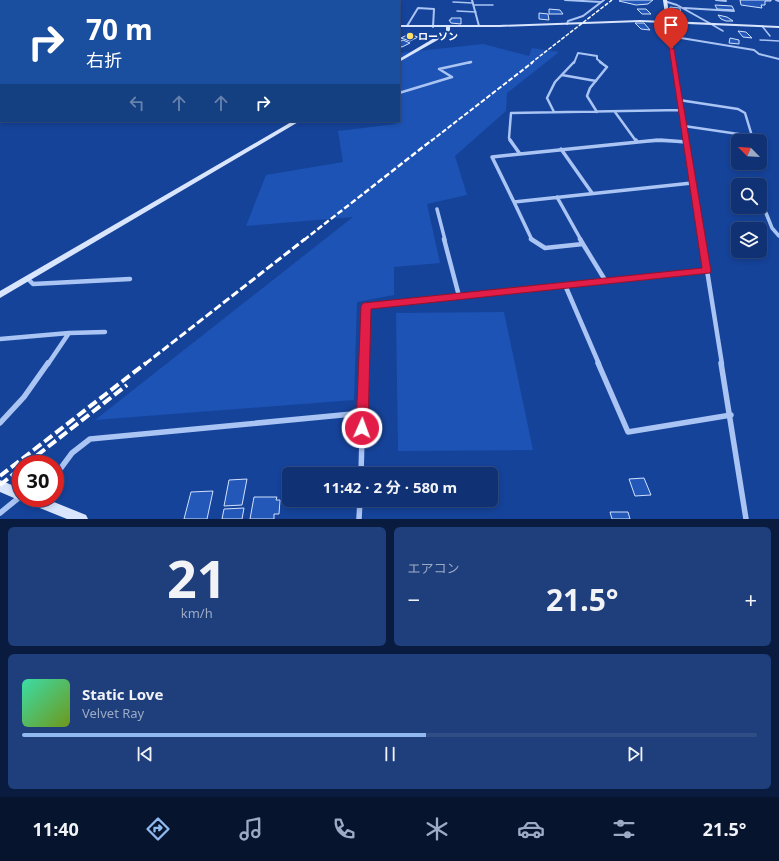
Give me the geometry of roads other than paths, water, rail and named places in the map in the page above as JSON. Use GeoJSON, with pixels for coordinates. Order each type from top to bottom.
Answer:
{"type":"FeatureCollection","features":[{"type":"Feature","properties":{"kind":"street"},"geometry":{"type":"LineString","coordinates":[[565,0],[601,2]]}},
{"type":"Feature","properties":{"kind":"street"},"geometry":{"type":"LineString","coordinates":[[568,24],[568,21],[583,16],[604,0]]}},
{"type":"Feature","properties":{"kind":"street"},"geometry":{"type":"LineString","coordinates":[[665,0],[683,8],[711,24]]}},
{"type":"Feature","properties":{"kind":"street"},"geometry":{"type":"LineString","coordinates":[[665,0],[669,36],[731,415],[746,519]]}},
{"type":"Feature","properties":{"kind":"street"},"geometry":{"type":"LineString","coordinates":[[716,0],[726,1]]}},
{"type":"Feature","properties":{"kind":"street"},"geometry":{"type":"LineString","coordinates":[[473,3],[479,26]]}},
{"type":"Feature","properties":{"kind":"street"},"geometry":{"type":"LineString","coordinates":[[407,26],[418,8],[434,10],[433,27]]}},
{"type":"Feature","properties":{"kind":"street"},"geometry":{"type":"LineString","coordinates":[[683,8],[734,11]]}},
{"type":"Feature","properties":{"kind":"street"},"geometry":{"type":"LineString","coordinates":[[400,26],[448,27],[629,21],[779,27]]}},
{"type":"Feature","properties":{"kind":"street"},"geometry":{"type":"LineString","coordinates":[[400,60],[448,32],[448,27]]}},
{"type":"Feature","properties":{"kind":"street"},"geometry":{"type":"LineString","coordinates":[[669,36],[754,50],[759,54],[779,59]]}},
{"type":"Feature","properties":{"kind":"street"},"geometry":{"type":"LineString","coordinates":[[554,112],[547,98],[555,82],[573,64],[578,53],[597,56],[597,58],[607,67],[590,88],[587,96],[597,112]]}},
{"type":"Feature","properties":{"kind":"street"},"geometry":{"type":"LineString","coordinates":[[400,94],[452,77],[439,68],[471,62]]}},
{"type":"Feature","properties":{"kind":"street"},"geometry":{"type":"LineString","coordinates":[[562,74],[596,81]]}},
{"type":"Feature","properties":{"kind":"street"},"geometry":{"type":"LineString","coordinates":[[679,100],[738,109],[745,113],[752,136],[684,126]]}},
{"type":"Feature","properties":{"kind":"street"},"geometry":{"type":"LineString","coordinates":[[520,154],[509,138],[511,112],[615,112],[681,110]]}},
{"type":"Feature","properties":{"kind":"street"},"geometry":{"type":"LineString","coordinates":[[615,112],[637,142]]}},
{"type":"Feature","properties":{"kind":"street"},"geometry":{"type":"LineString","coordinates":[[0,295],[295,122]]}},
{"type":"Feature","properties":{"kind":"street"},"geometry":{"type":"LineString","coordinates":[[583,244],[545,248],[532,240],[492,157],[659,140],[686,142]]}},
{"type":"Feature","properties":{"kind":"street"},"geometry":{"type":"LineString","coordinates":[[561,149],[592,193]]}},
{"type":"Feature","properties":{"kind":"street"},"geometry":{"type":"LineString","coordinates":[[514,202],[692,183]]}},
{"type":"Feature","properties":{"kind":"street"},"geometry":{"type":"LineString","coordinates":[[557,197],[605,280]]}},
{"type":"Feature","properties":{"kind":"street"},"geometry":{"type":"LineString","coordinates":[[437,209],[459,296]]}},
{"type":"Feature","properties":{"kind":"street"},"geometry":{"type":"LineString","coordinates":[[766,214],[772,228],[779,236]]}},
{"type":"Feature","properties":{"kind":"street"},"geometry":{"type":"LineString","coordinates":[[361,467],[366,306],[605,280],[707,271]]}},
{"type":"Feature","properties":{"kind":"street"},"geometry":{"type":"LineString","coordinates":[[28,279],[33,284],[130,279]]}},
{"type":"Feature","properties":{"kind":"street"},"geometry":{"type":"LineString","coordinates":[[566,285],[628,432],[731,415]]}},
{"type":"Feature","properties":{"kind":"street"},"geometry":{"type":"LineString","coordinates":[[0,339],[69,333],[105,332]]}},
{"type":"Feature","properties":{"kind":"street"},"geometry":{"type":"LineString","coordinates":[[0,422],[24,397],[69,333]]}},
{"type":"Feature","properties":{"kind":"street"},"geometry":{"type":"LineString","coordinates":[[64,464],[72,453],[90,438],[363,413]]}},
{"type":"Feature","properties":{"kind":"street"},"geometry":{"type":"LineString","coordinates":[[0,486],[12,492]]}},
{"type":"Feature","properties":{"kind":"street"},"geometry":{"type":"LineString","coordinates":[[0,513],[12,503]]}},
{"type":"Feature","properties":{"kind":"street"},"geometry":{"type":"LineString","coordinates":[[53,507],[82,519]]}},
{"type":"Feature","properties":{"kind":"street"},"geometry":{"type":"LineString","coordinates":[[359,519],[360,507]]}},
{"type":"Feature","properties":{"kind":"lane"},"geometry":{"type":"LineString","coordinates":[[453,2],[493,5]]}},
{"type":"Feature","properties":{"kind":"lane"},"geometry":{"type":"LineString","coordinates":[[457,11],[476,12]]}},
{"type":"Feature","properties":{"kind":"lane"},"geometry":{"type":"LineString","coordinates":[[711,24],[723,31]]}},
{"type":"Feature","properties":{"kind":"lane"},"geometry":{"type":"LineString","coordinates":[[762,26],[770,36]]}},
{"type":"Feature","properties":{"kind":"lane"},"geometry":{"type":"LineString","coordinates":[[760,40],[779,42]]}},
{"type":"Feature","properties":{"kind":"railway"},"geometry":{"type":"LineString","coordinates":[[531,63],[612,0]]}},
{"type":"Feature","properties":{"kind":"railway"},"geometry":{"type":"LineString","coordinates":[[431,141],[533,62]]}},
{"type":"Feature","properties":{"kind":"railway"},"geometry":{"type":"LineString","coordinates":[[304,240],[432,140]]}},
{"type":"Feature","properties":{"kind":"railway"},"geometry":{"type":"LineString","coordinates":[[145,364],[305,239]]}},
{"type":"Feature","properties":{"kind":"railway"},"geometry":{"type":"LineString","coordinates":[[0,476],[146,363]]}},
{"type":"Feature","properties":{"kind":"railway"},"geometry":{"type":"LineString","coordinates":[[38,455],[127,385]]}},
{"type":"Feature","properties":{"kind":"railway"},"geometry":{"type":"LineString","coordinates":[[0,485],[12,475]]}},
{"type":"Feature","properties":{"kind":"place","name":"ローソン"},"geometry":{"type":"Point","coordinates":[410,36]}}]}
